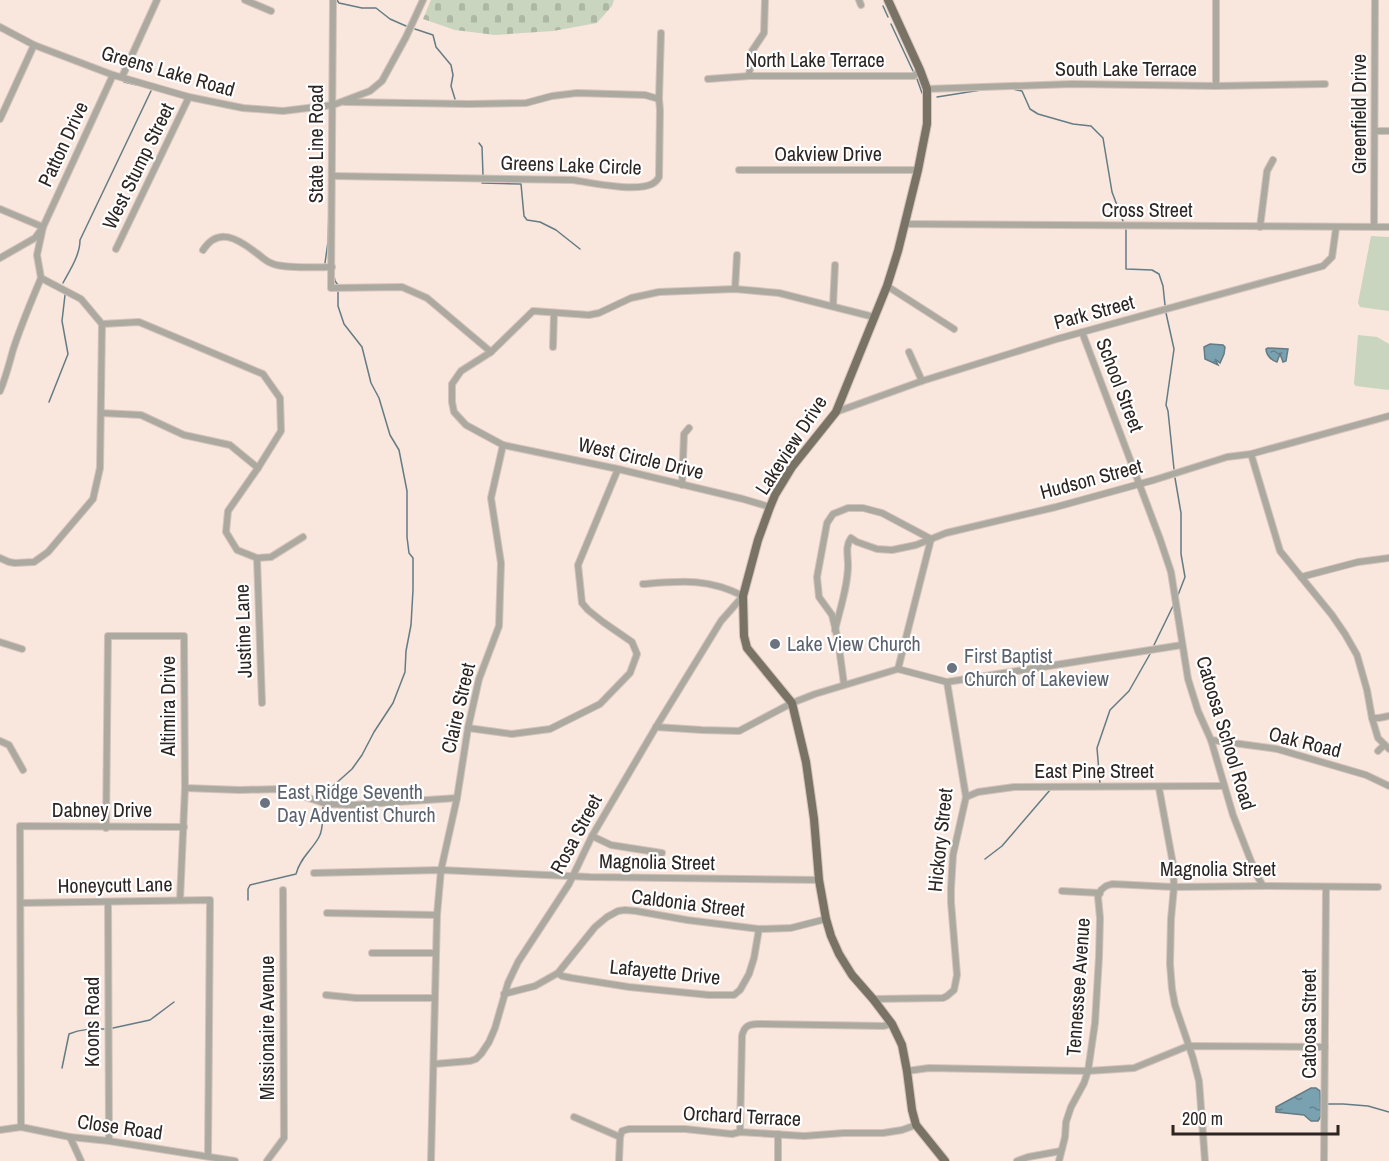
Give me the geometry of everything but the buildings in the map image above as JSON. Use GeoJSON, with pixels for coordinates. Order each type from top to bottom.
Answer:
{"type":"FeatureCollection","features":[{"type":"Feature","properties":{"kind":"main road","name":"Lakeview Drive"},"geometry":{"type":"LineString","coordinates":[[888,0],[927,88],[927,124],[918,170],[887,286],[836,412],[792,467],[770,507],[758,540],[744,596],[744,636],[747,648],[792,703],[808,774],[819,880],[826,919],[838,954],[892,1024],[902,1045],[916,1125],[945,1161]]}},
{"type":"Feature","properties":{"kind":"street"},"geometry":{"type":"LineString","coordinates":[[122,77],[157,0]]}},
{"type":"Feature","properties":{"kind":"street"},"geometry":{"type":"LineString","coordinates":[[245,0],[271,11]]}},
{"type":"Feature","properties":{"kind":"street","name":"State Line Road"},"geometry":{"type":"LineString","coordinates":[[333,0],[331,288],[402,287],[427,298],[491,352]]}},
{"type":"Feature","properties":{"kind":"street","name":"Greens Lake Road"},"geometry":{"type":"LineString","coordinates":[[0,27],[34,45],[113,75],[189,97],[243,108],[283,111],[333,105],[370,91],[382,81],[423,0]]}},
{"type":"Feature","properties":{"kind":"street"},"geometry":{"type":"LineString","coordinates":[[749,76],[752,51],[764,33],[765,0]]}},
{"type":"Feature","properties":{"kind":"street"},"geometry":{"type":"LineString","coordinates":[[1216,0],[1216,86]]}},
{"type":"Feature","properties":{"kind":"street","name":"Greenfield Drive"},"geometry":{"type":"LineString","coordinates":[[1374,227],[1375,0]]}},
{"type":"Feature","properties":{"kind":"street"},"geometry":{"type":"LineString","coordinates":[[342,102],[526,103],[552,96],[577,93],[645,95],[659,99],[661,33]]}},
{"type":"Feature","properties":{"kind":"street"},"geometry":{"type":"LineString","coordinates":[[0,119],[34,45]]}},
{"type":"Feature","properties":{"kind":"street","name":"North Lake Terrace"},"geometry":{"type":"LineString","coordinates":[[708,79],[749,76],[914,76],[920,70]]}},
{"type":"Feature","properties":{"kind":"street","name":"Patton Drive"},"geometry":{"type":"LineString","coordinates":[[42,227],[113,75]]}},
{"type":"Feature","properties":{"kind":"street","name":"South Lake Terrace"},"geometry":{"type":"LineString","coordinates":[[927,88],[1072,84],[1216,86],[1325,84]]}},
{"type":"Feature","properties":{"kind":"street","name":"West Stump Street"},"geometry":{"type":"LineString","coordinates":[[116,249],[189,97]]}},
{"type":"Feature","properties":{"kind":"street","name":"Greens Lake Circle"},"geometry":{"type":"LineString","coordinates":[[333,176],[573,180],[641,187],[654,184],[659,177],[659,99]]}},
{"type":"Feature","properties":{"kind":"street"},"geometry":{"type":"LineString","coordinates":[[1376,131],[1389,131]]}},
{"type":"Feature","properties":{"kind":"street"},"geometry":{"type":"LineString","coordinates":[[1260,227],[1268,171],[1273,160]]}},
{"type":"Feature","properties":{"kind":"street","name":"Oakview Drive"},"geometry":{"type":"LineString","coordinates":[[739,170],[918,170]]}},
{"type":"Feature","properties":{"kind":"street"},"geometry":{"type":"LineString","coordinates":[[0,209],[42,227]]}},
{"type":"Feature","properties":{"kind":"street","name":"Cross Street"},"geometry":{"type":"LineString","coordinates":[[904,224],[1389,227]]}},
{"type":"Feature","properties":{"kind":"street"},"geometry":{"type":"LineString","coordinates":[[0,258],[35,238],[42,227]]}},
{"type":"Feature","properties":{"kind":"street"},"geometry":{"type":"LineString","coordinates":[[0,391],[21,326],[41,278],[37,255],[42,227]]}},
{"type":"Feature","properties":{"kind":"street","name":"Park Street"},"geometry":{"type":"LineString","coordinates":[[836,412],[922,381],[1082,332],[1323,266],[1332,257],[1336,228]]}},
{"type":"Feature","properties":{"kind":"street"},"geometry":{"type":"LineString","coordinates":[[203,250],[209,241],[222,236],[237,240],[272,264],[332,267]]}},
{"type":"Feature","properties":{"kind":"street"},"geometry":{"type":"LineString","coordinates":[[735,289],[737,255]]}},
{"type":"Feature","properties":{"kind":"street"},"geometry":{"type":"LineString","coordinates":[[833,306],[835,265]]}},
{"type":"Feature","properties":{"kind":"street"},"geometry":{"type":"LineString","coordinates":[[0,558],[15,563],[34,562],[52,547],[93,499],[100,468],[102,324],[81,299],[41,278]]}},
{"type":"Feature","properties":{"kind":"street"},"geometry":{"type":"LineString","coordinates":[[887,286],[954,329]]}},
{"type":"Feature","properties":{"kind":"street","name":"West Circle Drive"},"geometry":{"type":"LineString","coordinates":[[770,507],[618,469],[503,445],[466,424],[454,412],[452,384],[461,371],[491,352],[533,311],[590,315],[631,298],[659,292],[735,289],[779,293],[874,317]]}},
{"type":"Feature","properties":{"kind":"street"},"geometry":{"type":"LineString","coordinates":[[553,347],[554,313]]}},
{"type":"Feature","properties":{"kind":"street"},"geometry":{"type":"LineString","coordinates":[[102,324],[139,322],[263,374],[280,398],[281,431],[228,511],[226,532],[237,550],[257,558],[271,557],[303,537]]}},
{"type":"Feature","properties":{"kind":"street","name":"School Street"},"geometry":{"type":"LineString","coordinates":[[1082,332],[1139,483]]}},
{"type":"Feature","properties":{"kind":"street"},"geometry":{"type":"LineString","coordinates":[[909,352],[922,381]]}},
{"type":"Feature","properties":{"kind":"street"},"geometry":{"type":"LineString","coordinates":[[101,413],[141,415],[184,435],[230,445],[258,468]]}},
{"type":"Feature","properties":{"kind":"street","name":"Hudson Street"},"geometry":{"type":"LineString","coordinates":[[835,630],[848,566],[846,553],[851,538],[877,549],[892,550],[916,545],[946,533],[1056,507],[1227,457],[1251,454],[1389,416]]}},
{"type":"Feature","properties":{"kind":"street"},"geometry":{"type":"LineString","coordinates":[[682,485],[684,434],[689,428]]}},
{"type":"Feature","properties":{"kind":"street","name":"Claire Street"},"geometry":{"type":"LineString","coordinates":[[431,1161],[437,915],[441,870],[479,679],[499,626],[501,563],[491,498],[503,445]]}},
{"type":"Feature","properties":{"kind":"street"},"geometry":{"type":"LineString","coordinates":[[1251,454],[1280,551],[1332,615],[1357,655],[1378,738],[1387,747],[1378,751]]}},
{"type":"Feature","properties":{"kind":"street"},"geometry":{"type":"LineString","coordinates":[[468,728],[512,734],[550,729],[600,704],[630,673],[637,654],[632,642],[603,622],[582,603],[578,565],[618,469]]}},
{"type":"Feature","properties":{"kind":"street","name":"Catoosa School Road"},"geometry":{"type":"LineString","coordinates":[[1139,483],[1171,572],[1188,679],[1198,711],[1211,740],[1233,815],[1263,886]]}},
{"type":"Feature","properties":{"kind":"street"},"geometry":{"type":"LineString","coordinates":[[844,684],[832,615],[819,597],[817,577],[827,523],[833,514],[848,508],[863,508],[882,513],[931,540],[898,669]]}},
{"type":"Feature","properties":{"kind":"street","name":"Justine Lane"},"geometry":{"type":"LineString","coordinates":[[257,558],[262,703]]}},
{"type":"Feature","properties":{"kind":"street"},"geometry":{"type":"LineString","coordinates":[[1301,577],[1358,562],[1389,558]]}},
{"type":"Feature","properties":{"kind":"street"},"geometry":{"type":"LineString","coordinates":[[643,584],[702,582],[730,589],[744,596]]}},
{"type":"Feature","properties":{"kind":"street","name":"Rosa Street"},"geometry":{"type":"LineString","coordinates":[[434,1064],[476,1059],[489,1042],[504,994],[518,962],[572,877],[592,836],[721,621],[744,596]]}},
{"type":"Feature","properties":{"kind":"street","name":"Altimira Drive"},"geometry":{"type":"LineString","coordinates":[[106,828],[108,636],[184,636],[185,788],[180,900]]}},
{"type":"Feature","properties":{"kind":"street"},"geometry":{"type":"LineString","coordinates":[[0,642],[22,649]]}},
{"type":"Feature","properties":{"kind":"street"},"geometry":{"type":"LineString","coordinates":[[656,727],[739,731],[814,694],[898,669],[947,682],[1182,645]]}},
{"type":"Feature","properties":{"kind":"street","name":"Hickory Street"},"geometry":{"type":"LineString","coordinates":[[873,999],[943,998],[951,994],[955,988],[957,975],[951,888],[953,855],[966,797],[947,682]]}},
{"type":"Feature","properties":{"kind":"street"},"geometry":{"type":"LineString","coordinates":[[1372,718],[1389,716]]}},
{"type":"Feature","properties":{"kind":"street","name":"Oak Road"},"geometry":{"type":"LineString","coordinates":[[1211,740],[1277,749],[1366,775],[1389,786]]}},
{"type":"Feature","properties":{"kind":"street"},"geometry":{"type":"LineString","coordinates":[[0,741],[9,745],[23,770]]}},
{"type":"Feature","properties":{"kind":"street","name":"East Pine Street"},"geometry":{"type":"LineString","coordinates":[[966,797],[978,792],[1014,787],[1224,786]]}},
{"type":"Feature","properties":{"kind":"street"},"geometry":{"type":"LineString","coordinates":[[185,788],[281,789],[327,804],[352,805],[457,798]]}},
{"type":"Feature","properties":{"kind":"street"},"geometry":{"type":"LineString","coordinates":[[1159,788],[1173,864],[1170,972],[1175,1005],[1199,1081],[1205,1161]]}},
{"type":"Feature","properties":{"kind":"street","name":"Dabney Drive"},"geometry":{"type":"LineString","coordinates":[[21,903],[20,826],[184,827]]}},
{"type":"Feature","properties":{"kind":"street"},"geometry":{"type":"LineString","coordinates":[[592,836],[611,845],[662,852]]}},
{"type":"Feature","properties":{"kind":"street","name":"Magnolia Street"},"geometry":{"type":"LineString","coordinates":[[314,873],[441,870],[572,877],[819,880]]}},
{"type":"Feature","properties":{"kind":"street","name":"Magnolia Street"},"geometry":{"type":"LineString","coordinates":[[1062,891],[1100,893],[1106,886],[1112,884],[1174,887],[1378,887]]}},
{"type":"Feature","properties":{"kind":"street","name":"Catoosa Street"},"geometry":{"type":"LineString","coordinates":[[1324,1161],[1326,887]]}},
{"type":"Feature","properties":{"kind":"street","name":"Missionaire Avenue"},"geometry":{"type":"LineString","coordinates":[[267,1161],[284,1138],[283,890]]}},
{"type":"Feature","properties":{"kind":"street","name":"Tennessee Avenue"},"geometry":{"type":"LineString","coordinates":[[1059,1161],[1066,1122],[1084,1083],[1092,1050],[1097,993],[1100,932],[1098,897],[1100,893]]}},
{"type":"Feature","properties":{"kind":"street","name":"Honeycutt Lane"},"geometry":{"type":"LineString","coordinates":[[21,903],[210,900],[208,1156]]}},
{"type":"Feature","properties":{"kind":"street","name":"Koons Road"},"geometry":{"type":"LineString","coordinates":[[108,902],[109,1141]]}},
{"type":"Feature","properties":{"kind":"street"},"geometry":{"type":"LineString","coordinates":[[21,903],[21,1127]]}},
{"type":"Feature","properties":{"kind":"street","name":"Caldonia Street"},"geometry":{"type":"LineString","coordinates":[[504,994],[535,986],[558,974],[596,927],[618,911],[636,911],[759,929],[791,928],[826,919]]}},
{"type":"Feature","properties":{"kind":"street"},"geometry":{"type":"LineString","coordinates":[[327,913],[437,915]]}},
{"type":"Feature","properties":{"kind":"street","name":"Lafayette Drive"},"geometry":{"type":"LineString","coordinates":[[558,974],[629,987],[709,995],[734,995],[740,990],[749,974],[759,929]]}},
{"type":"Feature","properties":{"kind":"street"},"geometry":{"type":"LineString","coordinates":[[372,953],[436,953]]}},
{"type":"Feature","properties":{"kind":"street"},"geometry":{"type":"LineString","coordinates":[[326,995],[356,998],[435,998]]}},
{"type":"Feature","properties":{"kind":"street"},"geometry":{"type":"LineString","coordinates":[[740,1132],[742,1036],[747,1026],[768,1024],[883,1026],[892,1024]]}},
{"type":"Feature","properties":{"kind":"street"},"geometry":{"type":"LineString","coordinates":[[907,1071],[929,1068],[1088,1071],[1138,1067],[1188,1046],[1325,1047]]}},
{"type":"Feature","properties":{"kind":"street"},"geometry":{"type":"LineString","coordinates":[[574,1117],[620,1137],[619,1161]]}},
{"type":"Feature","properties":{"kind":"street","name":"Orchard Terrace"},"geometry":{"type":"LineString","coordinates":[[620,1137],[622,1131],[629,1129],[685,1129],[732,1134],[740,1132],[804,1136],[884,1133],[916,1125]]}},
{"type":"Feature","properties":{"kind":"street","name":"Close Road"},"geometry":{"type":"LineString","coordinates":[[0,1130],[21,1127],[70,1137],[235,1161]]}},
{"type":"Feature","properties":{"kind":"street"},"geometry":{"type":"LineString","coordinates":[[778,1134],[778,1161]]}},
{"type":"Feature","properties":{"kind":"street"},"geometry":{"type":"LineString","coordinates":[[70,1137],[81,1161]]}},
{"type":"Feature","properties":{"kind":"street"},"geometry":{"type":"LineString","coordinates":[[1017,1161],[1061,1151]]}},
{"type":"Feature","properties":{"kind":"green space"},"geometry":{"type":"Polygon","coordinates":[[[431,0],[614,0],[612,6],[597,23],[553,31],[495,35],[455,30],[423,19],[431,0]]]}},
{"type":"Feature","properties":{"kind":"green space"},"geometry":{"type":"Polygon","coordinates":[[[1371,236],[1389,237],[1389,311],[1360,307],[1358,303],[1371,236]]]}},
{"type":"Feature","properties":{"kind":"green space"},"geometry":{"type":"Polygon","coordinates":[[[1358,335],[1377,337],[1389,344],[1389,390],[1354,384],[1358,335]]]}},
{"type":"Feature","properties":{"kind":"water"},"geometry":{"type":"Polygon","coordinates":[[[1210,344],[1225,347],[1220,363],[1215,359],[1218,365],[1205,359],[1204,347],[1210,344]]]}},
{"type":"Feature","properties":{"kind":"water"},"geometry":{"type":"Polygon","coordinates":[[[1268,348],[1288,349],[1286,361],[1283,362],[1280,354],[1277,362],[1273,360],[1267,353],[1268,348]]]}},
{"type":"Feature","properties":{"kind":"water"},"geometry":{"type":"Polygon","coordinates":[[[1311,1088],[1320,1091],[1321,1116],[1318,1121],[1311,1121],[1304,1115],[1276,1112],[1276,1107],[1311,1088]]]}},
{"type":"Feature","properties":{"kind":"waterway"},"geometry":{"type":"LineString","coordinates":[[122,70],[154,0]]}},
{"type":"Feature","properties":{"kind":"waterway"},"geometry":{"type":"LineString","coordinates":[[337,0],[339,3],[362,8],[376,8],[390,19],[406,26]]}},
{"type":"Feature","properties":{"kind":"waterway"},"geometry":{"type":"LineString","coordinates":[[883,6],[888,17]]}},
{"type":"Feature","properties":{"kind":"waterway"},"geometry":{"type":"LineString","coordinates":[[891,24],[913,71]]}},
{"type":"Feature","properties":{"kind":"waterway"},"geometry":{"type":"LineString","coordinates":[[415,29],[433,35],[436,47],[451,65],[453,75],[451,86],[455,99]]}},
{"type":"Feature","properties":{"kind":"waterway"},"geometry":{"type":"LineString","coordinates":[[917,79],[922,93]]}},
{"type":"Feature","properties":{"kind":"waterway"},"geometry":{"type":"LineString","coordinates":[[124,82],[137,85]]}},
{"type":"Feature","properties":{"kind":"waterway"},"geometry":{"type":"LineString","coordinates":[[1013,89],[1022,91],[1030,109],[1038,114],[1073,124],[1091,126],[1103,138],[1112,192],[1123,221]]}},
{"type":"Feature","properties":{"kind":"waterway"},"geometry":{"type":"LineString","coordinates":[[937,97],[981,90]]}},
{"type":"Feature","properties":{"kind":"waterway"},"geometry":{"type":"LineString","coordinates":[[63,283],[76,257],[80,240],[151,91]]}},
{"type":"Feature","properties":{"kind":"waterway"},"geometry":{"type":"LineString","coordinates":[[479,143],[482,147],[483,175]]}},
{"type":"Feature","properties":{"kind":"waterway"},"geometry":{"type":"LineString","coordinates":[[482,183],[521,184],[524,216],[527,220],[540,222],[556,230],[580,249]]}},
{"type":"Feature","properties":{"kind":"waterway"},"geometry":{"type":"LineString","coordinates":[[325,263],[329,210]]}},
{"type":"Feature","properties":{"kind":"waterway"},"geometry":{"type":"LineString","coordinates":[[1126,230],[1126,269],[1152,270],[1159,274],[1165,305]]}},
{"type":"Feature","properties":{"kind":"waterway"},"geometry":{"type":"LineString","coordinates":[[334,276],[338,285]]}},
{"type":"Feature","properties":{"kind":"waterway"},"geometry":{"type":"LineString","coordinates":[[323,798],[324,794],[352,769],[393,703],[405,672],[413,590],[413,558],[409,553],[407,537],[407,491],[399,450],[390,435],[379,398],[371,383],[362,347],[344,324],[338,306],[338,292]]}},
{"type":"Feature","properties":{"kind":"waterway"},"geometry":{"type":"LineString","coordinates":[[49,402],[68,354],[62,321],[65,295]]}},
{"type":"Feature","properties":{"kind":"waterway"},"geometry":{"type":"LineString","coordinates":[[1166,313],[1174,349],[1166,405],[1174,469]]}},
{"type":"Feature","properties":{"kind":"waterway"},"geometry":{"type":"LineString","coordinates":[[1175,478],[1181,513],[1181,554],[1185,577],[1178,595]]}},
{"type":"Feature","properties":{"kind":"waterway"},"geometry":{"type":"LineString","coordinates":[[1154,645],[1173,606]]}},
{"type":"Feature","properties":{"kind":"waterway"},"geometry":{"type":"LineString","coordinates":[[1100,784],[1097,748],[1110,710],[1129,691],[1150,654]]}},
{"type":"Feature","properties":{"kind":"waterway"},"geometry":{"type":"LineString","coordinates":[[985,859],[1002,846],[1050,790]]}},
{"type":"Feature","properties":{"kind":"waterway"},"geometry":{"type":"LineString","coordinates":[[248,900],[250,885],[296,874],[300,863],[321,834],[323,807]]}},
{"type":"Feature","properties":{"kind":"waterway"},"geometry":{"type":"LineString","coordinates":[[113,1028],[150,1020],[174,1002]]}},
{"type":"Feature","properties":{"kind":"waterway"},"geometry":{"type":"LineString","coordinates":[[62,1068],[69,1034],[82,1030],[104,1029]]}},
{"type":"Feature","properties":{"kind":"waterway"},"geometry":{"type":"LineString","coordinates":[[1328,1104],[1368,1106],[1389,1112]]}},
{"type":"Feature","properties":{"kind":"place","name":"Lake View Church"},"geometry":{"type":"Point","coordinates":[775,644]}},
{"type":"Feature","properties":{"kind":"place","name":"First Baptist Church of Lakeview"},"geometry":{"type":"Point","coordinates":[952,668]}},
{"type":"Feature","properties":{"kind":"place","name":"East Ridge Seventh Day Adventist Church"},"geometry":{"type":"Point","coordinates":[265,803]}}]}
